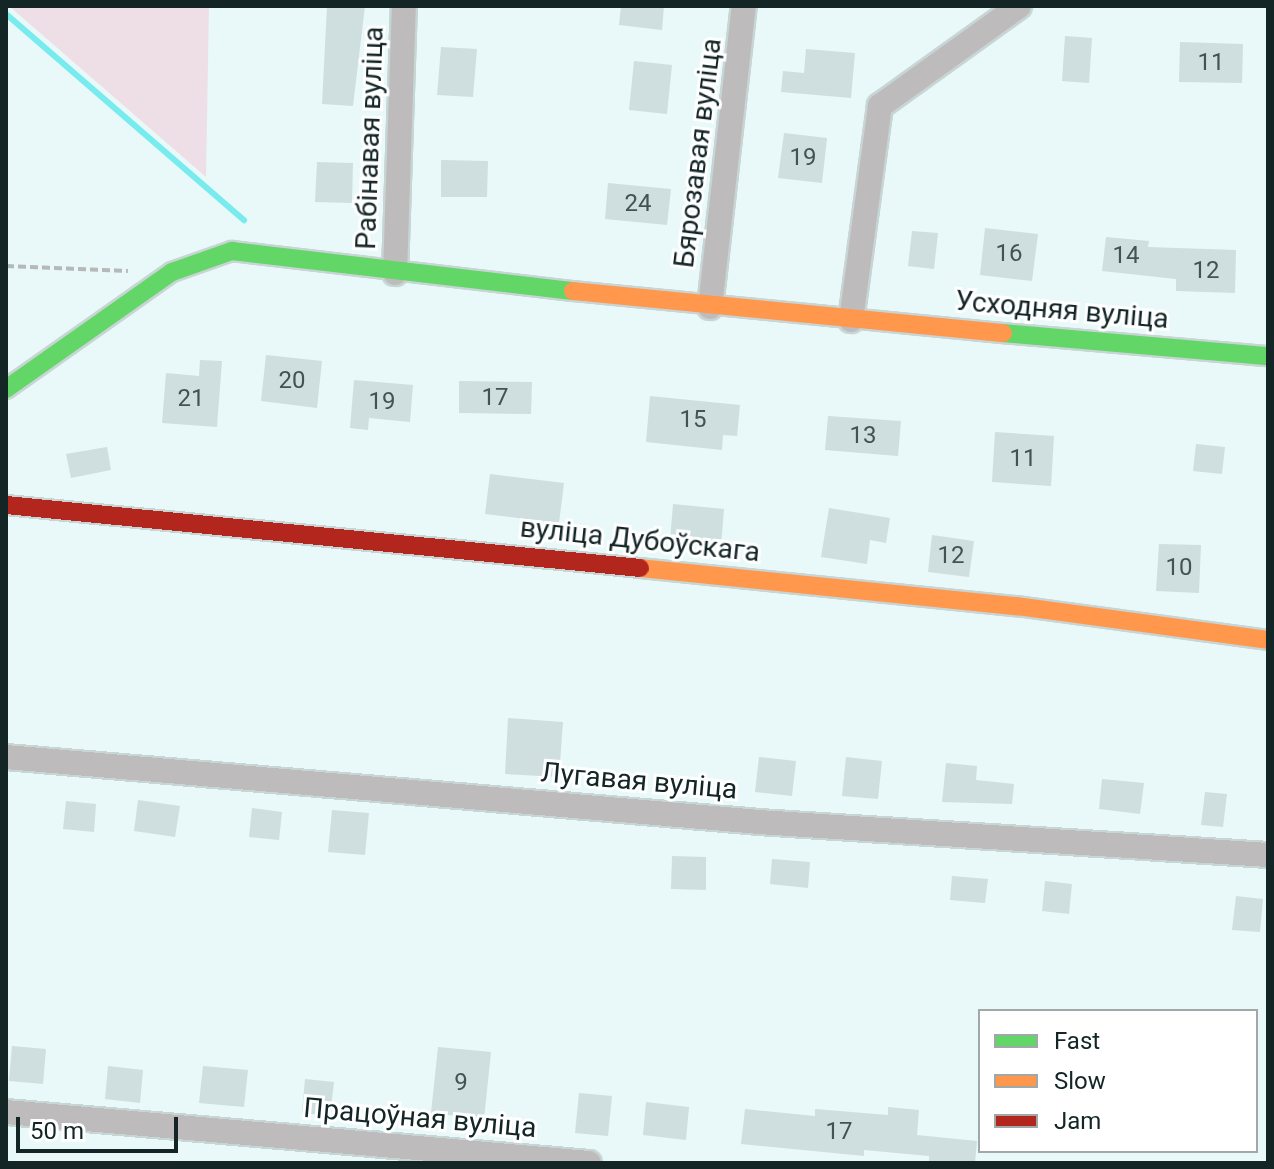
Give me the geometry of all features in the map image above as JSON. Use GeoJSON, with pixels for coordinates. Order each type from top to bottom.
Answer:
{"type":"FeatureCollection","features":[{"type":"Feature","properties":{"kind":"street","name":"Рабінавая вуліца"},"geometry":{"type":"LineString","coordinates":[[395,273],[404,6]]}},
{"type":"Feature","properties":{"kind":"street","name":"Бярозавая вуліца"},"geometry":{"type":"LineString","coordinates":[[710,307],[744,6]]}},
{"type":"Feature","properties":{"kind":"street"},"geometry":{"type":"LineString","coordinates":[[6,389],[172,272],[232,251],[395,273],[851,320],[880,106],[1019,6]]}},
{"type":"Feature","properties":{"kind":"street","name":"Усходняя вуліца"},"geometry":{"type":"LineString","coordinates":[[851,320],[1268,356]]}},
{"type":"Feature","properties":{"kind":"street","name":"вуліца Дубоўскага"},"geometry":{"type":"LineString","coordinates":[[6,505],[1017,606],[1268,640]]}},
{"type":"Feature","properties":{"kind":"street","name":"Лугавая вуліца"},"geometry":{"type":"LineString","coordinates":[[6,757],[759,822],[1268,855]]}},
{"type":"Feature","properties":{"kind":"street","name":"Працоўная вуліца"},"geometry":{"type":"LineString","coordinates":[[6,1112],[589,1163]]}},
{"type":"Feature","properties":{"kind":"path"},"geometry":{"type":"LineString","coordinates":[[6,266],[172,272]]}},
{"type":"Feature","properties":{"kind":"shaded area"},"geometry":{"type":"Polygon","coordinates":[[[9,6],[209,6],[206,177],[9,6]]]}},
{"type":"Feature","properties":{"kind":"building"},"geometry":{"type":"Polygon","coordinates":[[[327,6],[365,6],[353,106],[322,104],[327,6]]]}},
{"type":"Feature","properties":{"kind":"building"},"geometry":{"type":"Polygon","coordinates":[[[621,6],[664,6],[662,30],[619,25],[621,6]]]}},
{"type":"Feature","properties":{"kind":"building"},"geometry":{"type":"Polygon","coordinates":[[[1065,36],[1092,38],[1089,83],[1062,81],[1065,36]]]}},
{"type":"Feature","properties":{"kind":"building"},"geometry":{"type":"Polygon","coordinates":[[[1180,42],[1243,44],[1242,83],[1179,82],[1180,42]]]}},
{"type":"Feature","properties":{"kind":"building"},"geometry":{"type":"Polygon","coordinates":[[[441,47],[477,49],[473,97],[437,95],[441,47]]]}},
{"type":"Feature","properties":{"kind":"building"},"geometry":{"type":"Polygon","coordinates":[[[806,49],[855,53],[851,98],[781,92],[783,71],[804,73],[806,49]]]}},
{"type":"Feature","properties":{"kind":"building"},"geometry":{"type":"Polygon","coordinates":[[[634,61],[672,65],[667,114],[629,110],[634,61]]]}},
{"type":"Feature","properties":{"kind":"building"},"geometry":{"type":"Polygon","coordinates":[[[784,133],[827,138],[822,183],[778,178],[784,133]]]}},
{"type":"Feature","properties":{"kind":"building"},"geometry":{"type":"Polygon","coordinates":[[[441,160],[488,161],[487,197],[441,197],[441,160]]]}},
{"type":"Feature","properties":{"kind":"building"},"geometry":{"type":"Polygon","coordinates":[[[317,162],[353,163],[352,203],[315,202],[317,162]]]}},
{"type":"Feature","properties":{"kind":"building"},"geometry":{"type":"Polygon","coordinates":[[[608,183],[671,189],[667,225],[605,219],[608,183]]]}},
{"type":"Feature","properties":{"kind":"building"},"geometry":{"type":"Polygon","coordinates":[[[985,228],[1038,234],[1032,281],[980,275],[985,228]]]}},
{"type":"Feature","properties":{"kind":"building"},"geometry":{"type":"Polygon","coordinates":[[[912,231],[938,233],[934,269],[908,266],[912,231]]]}},
{"type":"Feature","properties":{"kind":"building"},"geometry":{"type":"Polygon","coordinates":[[[1106,237],[1149,241],[1148,247],[1236,250],[1235,293],[1176,291],[1176,279],[1102,271],[1106,237]]]}},
{"type":"Feature","properties":{"kind":"building"},"geometry":{"type":"Polygon","coordinates":[[[266,355],[322,361],[317,408],[261,401],[266,355]]]}},
{"type":"Feature","properties":{"kind":"building"},"geometry":{"type":"Polygon","coordinates":[[[200,360],[222,361],[217,427],[162,423],[166,373],[199,376],[200,360]]]}},
{"type":"Feature","properties":{"kind":"building"},"geometry":{"type":"Polygon","coordinates":[[[354,380],[413,385],[410,422],[369,418],[368,430],[350,428],[354,380]]]}},
{"type":"Feature","properties":{"kind":"building"},"geometry":{"type":"Polygon","coordinates":[[[459,381],[532,382],[531,414],[459,413],[459,381]]]}},
{"type":"Feature","properties":{"kind":"building"},"geometry":{"type":"Polygon","coordinates":[[[650,396],[740,405],[737,436],[723,435],[722,450],[646,442],[650,396]]]}},
{"type":"Feature","properties":{"kind":"building"},"geometry":{"type":"Polygon","coordinates":[[[828,416],[901,421],[898,456],[825,450],[828,416]]]}},
{"type":"Feature","properties":{"kind":"building"},"geometry":{"type":"Polygon","coordinates":[[[995,432],[1054,436],[1051,486],[992,482],[995,432]]]}},
{"type":"Feature","properties":{"kind":"building"},"geometry":{"type":"Polygon","coordinates":[[[1196,444],[1225,447],[1222,474],[1193,471],[1196,444]]]}},
{"type":"Feature","properties":{"kind":"building"},"geometry":{"type":"Polygon","coordinates":[[[107,447],[111,470],[71,478],[66,454],[107,447]]]}},
{"type":"Feature","properties":{"kind":"building"},"geometry":{"type":"Polygon","coordinates":[[[490,474],[564,483],[559,523],[485,514],[490,474]]]}},
{"type":"Feature","properties":{"kind":"building"},"geometry":{"type":"Polygon","coordinates":[[[673,504],[724,509],[721,546],[670,541],[673,504]]]}},
{"type":"Feature","properties":{"kind":"building"},"geometry":{"type":"Polygon","coordinates":[[[829,508],[890,518],[886,543],[870,540],[867,564],[821,557],[829,508]]]}},
{"type":"Feature","properties":{"kind":"building"},"geometry":{"type":"Polygon","coordinates":[[[932,535],[974,541],[969,577],[928,572],[932,535]]]}},
{"type":"Feature","properties":{"kind":"building"},"geometry":{"type":"Polygon","coordinates":[[[1159,544],[1201,545],[1199,593],[1156,591],[1159,544]]]}},
{"type":"Feature","properties":{"kind":"building"},"geometry":{"type":"Polygon","coordinates":[[[508,718],[563,722],[559,777],[505,774],[508,718]]]}},
{"type":"Feature","properties":{"kind":"building"},"geometry":{"type":"Polygon","coordinates":[[[759,757],[796,761],[792,796],[755,792],[759,757]]]}},
{"type":"Feature","properties":{"kind":"building"},"geometry":{"type":"Polygon","coordinates":[[[846,757],[882,761],[878,799],[842,796],[846,757]]]}},
{"type":"Feature","properties":{"kind":"building"},"geometry":{"type":"Polygon","coordinates":[[[946,763],[977,766],[976,780],[1014,784],[1012,804],[942,802],[946,763]]]}},
{"type":"Feature","properties":{"kind":"building"},"geometry":{"type":"Polygon","coordinates":[[[1102,779],[1144,783],[1140,814],[1099,809],[1102,779]]]}},
{"type":"Feature","properties":{"kind":"building"},"geometry":{"type":"Polygon","coordinates":[[[1205,792],[1227,794],[1223,827],[1201,825],[1205,792]]]}},
{"type":"Feature","properties":{"kind":"building"},"geometry":{"type":"Polygon","coordinates":[[[138,800],[180,806],[175,837],[134,831],[138,800]]]}},
{"type":"Feature","properties":{"kind":"building"},"geometry":{"type":"Polygon","coordinates":[[[66,801],[96,804],[94,832],[63,829],[66,801]]]}},
{"type":"Feature","properties":{"kind":"building"},"geometry":{"type":"Polygon","coordinates":[[[252,808],[282,812],[279,840],[249,837],[252,808]]]}},
{"type":"Feature","properties":{"kind":"building"},"geometry":{"type":"Polygon","coordinates":[[[332,810],[369,813],[365,855],[328,852],[332,810]]]}},
{"type":"Feature","properties":{"kind":"building"},"geometry":{"type":"Polygon","coordinates":[[[672,856],[706,857],[706,890],[671,889],[672,856]]]}},
{"type":"Feature","properties":{"kind":"building"},"geometry":{"type":"Polygon","coordinates":[[[772,859],[810,862],[808,888],[770,884],[772,859]]]}},
{"type":"Feature","properties":{"kind":"building"},"geometry":{"type":"Polygon","coordinates":[[[952,876],[988,879],[985,903],[950,900],[952,876]]]}},
{"type":"Feature","properties":{"kind":"building"},"geometry":{"type":"Polygon","coordinates":[[[1045,881],[1072,884],[1069,914],[1042,911],[1045,881]]]}},
{"type":"Feature","properties":{"kind":"building"},"geometry":{"type":"Polygon","coordinates":[[[1236,896],[1263,899],[1260,932],[1232,930],[1236,896]]]}},
{"type":"Feature","properties":{"kind":"building"},"geometry":{"type":"Polygon","coordinates":[[[12,1046],[46,1049],[43,1084],[9,1081],[12,1046]]]}},
{"type":"Feature","properties":{"kind":"building"},"geometry":{"type":"Polygon","coordinates":[[[438,1047],[491,1052],[484,1119],[431,1113],[438,1047]]]}},
{"type":"Feature","properties":{"kind":"building"},"geometry":{"type":"Polygon","coordinates":[[[108,1066],[143,1070],[140,1103],[105,1099],[108,1066]]]}},
{"type":"Feature","properties":{"kind":"building"},"geometry":{"type":"Polygon","coordinates":[[[203,1066],[248,1070],[244,1107],[199,1103],[203,1066]]]}},
{"type":"Feature","properties":{"kind":"building"},"geometry":{"type":"Polygon","coordinates":[[[305,1079],[334,1082],[330,1116],[302,1113],[305,1079]]]}},
{"type":"Feature","properties":{"kind":"building"},"geometry":{"type":"Polygon","coordinates":[[[579,1093],[612,1096],[608,1136],[575,1133],[579,1093]]]}},
{"type":"Feature","properties":{"kind":"building"},"geometry":{"type":"Polygon","coordinates":[[[646,1102],[689,1107],[686,1140],[643,1135],[646,1102]]]}},
{"type":"Feature","properties":{"kind":"building"},"geometry":{"type":"Polygon","coordinates":[[[888,1107],[919,1110],[917,1135],[977,1141],[975,1163],[929,1163],[929,1156],[864,1150],[864,1156],[741,1144],[745,1109],[815,1116],[815,1109],[888,1115],[888,1107]]]}},
{"type":"Feature","properties":{"kind":"waterway"},"geometry":{"type":"LineString","coordinates":[[6,14],[244,220]]}},
{"type":"Feature","properties":{"kind":"traffic: fast"},"geometry":{"type":"LineString","coordinates":[[6,389],[172,272],[232,251],[573,291]]}},
{"type":"Feature","properties":{"kind":"traffic: fast"},"geometry":{"type":"LineString","coordinates":[[1003,333],[1268,356]]}},
{"type":"Feature","properties":{"kind":"traffic: slow"},"geometry":{"type":"LineString","coordinates":[[573,291],[1003,333]]}},
{"type":"Feature","properties":{"kind":"traffic: slow"},"geometry":{"type":"LineString","coordinates":[[640,568],[1017,606],[1268,640]]}},
{"type":"Feature","properties":{"kind":"traffic: jam"},"geometry":{"type":"LineString","coordinates":[[6,505],[640,568]]}}]}
